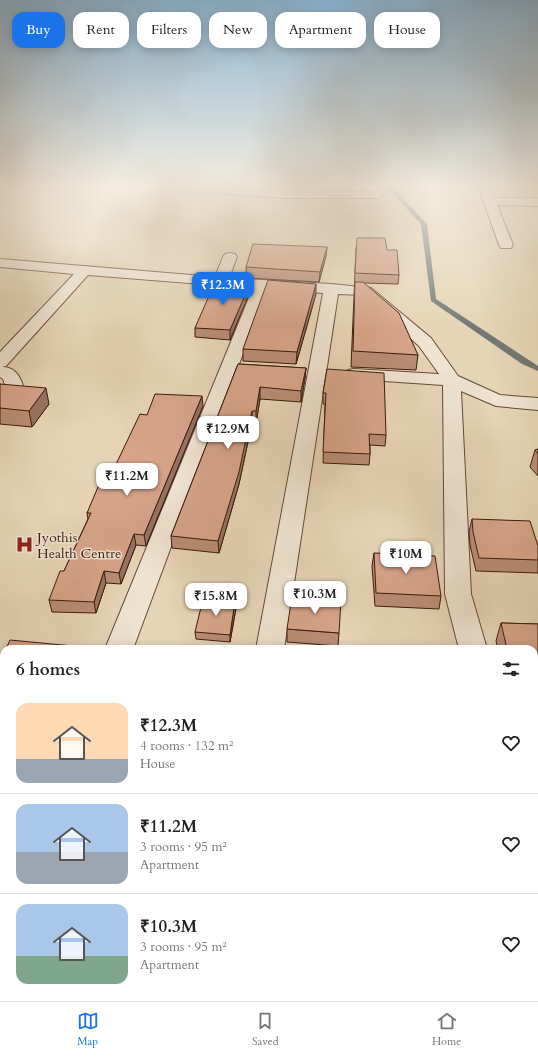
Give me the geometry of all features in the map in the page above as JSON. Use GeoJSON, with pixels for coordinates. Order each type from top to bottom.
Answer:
{"type":"FeatureCollection","features":[{"type":"Feature","properties":{"kind":"street"},"geometry":{"type":"LineString","coordinates":[[502,235],[506,245]]}},
{"type":"Feature","properties":{"kind":"street"},"geometry":{"type":"LineString","coordinates":[[220,282],[230,257]]}},
{"type":"Feature","properties":{"kind":"street"},"geometry":{"type":"LineString","coordinates":[[1,264],[220,282],[366,291],[425,342],[452,380],[458,594],[473,645]]}},
{"type":"Feature","properties":{"kind":"street"},"geometry":{"type":"LineString","coordinates":[[0,362],[84,271]]}},
{"type":"Feature","properties":{"kind":"street"},"geometry":{"type":"LineString","coordinates":[[121,645],[237,367],[262,284]]}},
{"type":"Feature","properties":{"kind":"street"},"geometry":{"type":"LineString","coordinates":[[271,645],[323,373],[331,288]]}},
{"type":"Feature","properties":{"kind":"street"},"geometry":{"type":"LineString","coordinates":[[0,372],[6,372],[12,378],[14,386],[8,394]]}},
{"type":"Feature","properties":{"kind":"street"},"geometry":{"type":"LineString","coordinates":[[323,373],[452,380],[496,400],[538,404]]}},
{"type":"Feature","properties":{"kind":"building"},"geometry":{"type":"Polygon","coordinates":[[[357,238],[385,238],[387,250],[397,250],[399,275],[355,273],[357,238]]]}},
{"type":"Feature","properties":{"kind":"building"},"geometry":{"type":"Polygon","coordinates":[[[253,244],[327,247],[320,272],[246,267],[253,244]]]}},
{"type":"Feature","properties":{"kind":"building"},"geometry":{"type":"Polygon","coordinates":[[[243,280],[251,281],[230,330],[195,328],[215,282],[242,283],[243,280]]]}},
{"type":"Feature","properties":{"kind":"building"},"geometry":{"type":"Polygon","coordinates":[[[268,280],[316,284],[297,352],[243,349],[268,280]]]}},
{"type":"Feature","properties":{"kind":"building"},"geometry":{"type":"Polygon","coordinates":[[[355,282],[363,282],[399,313],[418,355],[353,351],[355,282]]]}},
{"type":"Feature","properties":{"kind":"building"},"geometry":{"type":"Polygon","coordinates":[[[238,364],[306,368],[301,391],[260,387],[256,411],[252,411],[239,472],[218,541],[171,536],[238,364]]]}},
{"type":"Feature","properties":{"kind":"building"},"geometry":{"type":"Polygon","coordinates":[[[327,369],[384,373],[386,435],[369,434],[370,454],[323,452],[326,393],[323,393],[327,369]]]}},
{"type":"Feature","properties":{"kind":"building"},"geometry":{"type":"Polygon","coordinates":[[[0,384],[46,388],[29,411],[0,408],[0,384]]]}},
{"type":"Feature","properties":{"kind":"building"},"geometry":{"type":"Polygon","coordinates":[[[155,394],[202,396],[144,535],[134,534],[119,573],[104,571],[94,602],[49,600],[60,571],[64,571],[91,513],[87,513],[101,480],[108,481],[140,414],[147,415],[155,394]]]}},
{"type":"Feature","properties":{"kind":"building"},"geometry":{"type":"Polygon","coordinates":[[[472,519],[530,521],[538,546],[538,560],[479,558],[473,532],[472,519]]]}},
{"type":"Feature","properties":{"kind":"building"},"geometry":{"type":"Polygon","coordinates":[[[374,553],[435,556],[441,596],[376,593],[374,553]]]}},
{"type":"Feature","properties":{"kind":"building"},"geometry":{"type":"Polygon","coordinates":[[[292,596],[341,600],[339,633],[287,629],[292,596]]]}},
{"type":"Feature","properties":{"kind":"building"},"geometry":{"type":"Polygon","coordinates":[[[203,599],[235,601],[230,635],[195,632],[203,599]]]}},
{"type":"Feature","properties":{"kind":"building"},"geometry":{"type":"Polygon","coordinates":[[[501,623],[538,624],[538,645],[506,645],[501,623]]]}},
{"type":"Feature","properties":{"kind":"building"},"geometry":{"type":"Polygon","coordinates":[[[10,640],[62,645],[8,645],[10,640]]]}},
{"type":"Feature","properties":{"kind":"waterway"},"geometry":{"type":"LineString","coordinates":[[425,235],[433,300],[525,362],[538,369]]}},
{"type":"Feature","properties":{"kind":"place","name":"Jyothis Health Centre"},"geometry":{"type":"Point","coordinates":[24,545]}}]}
